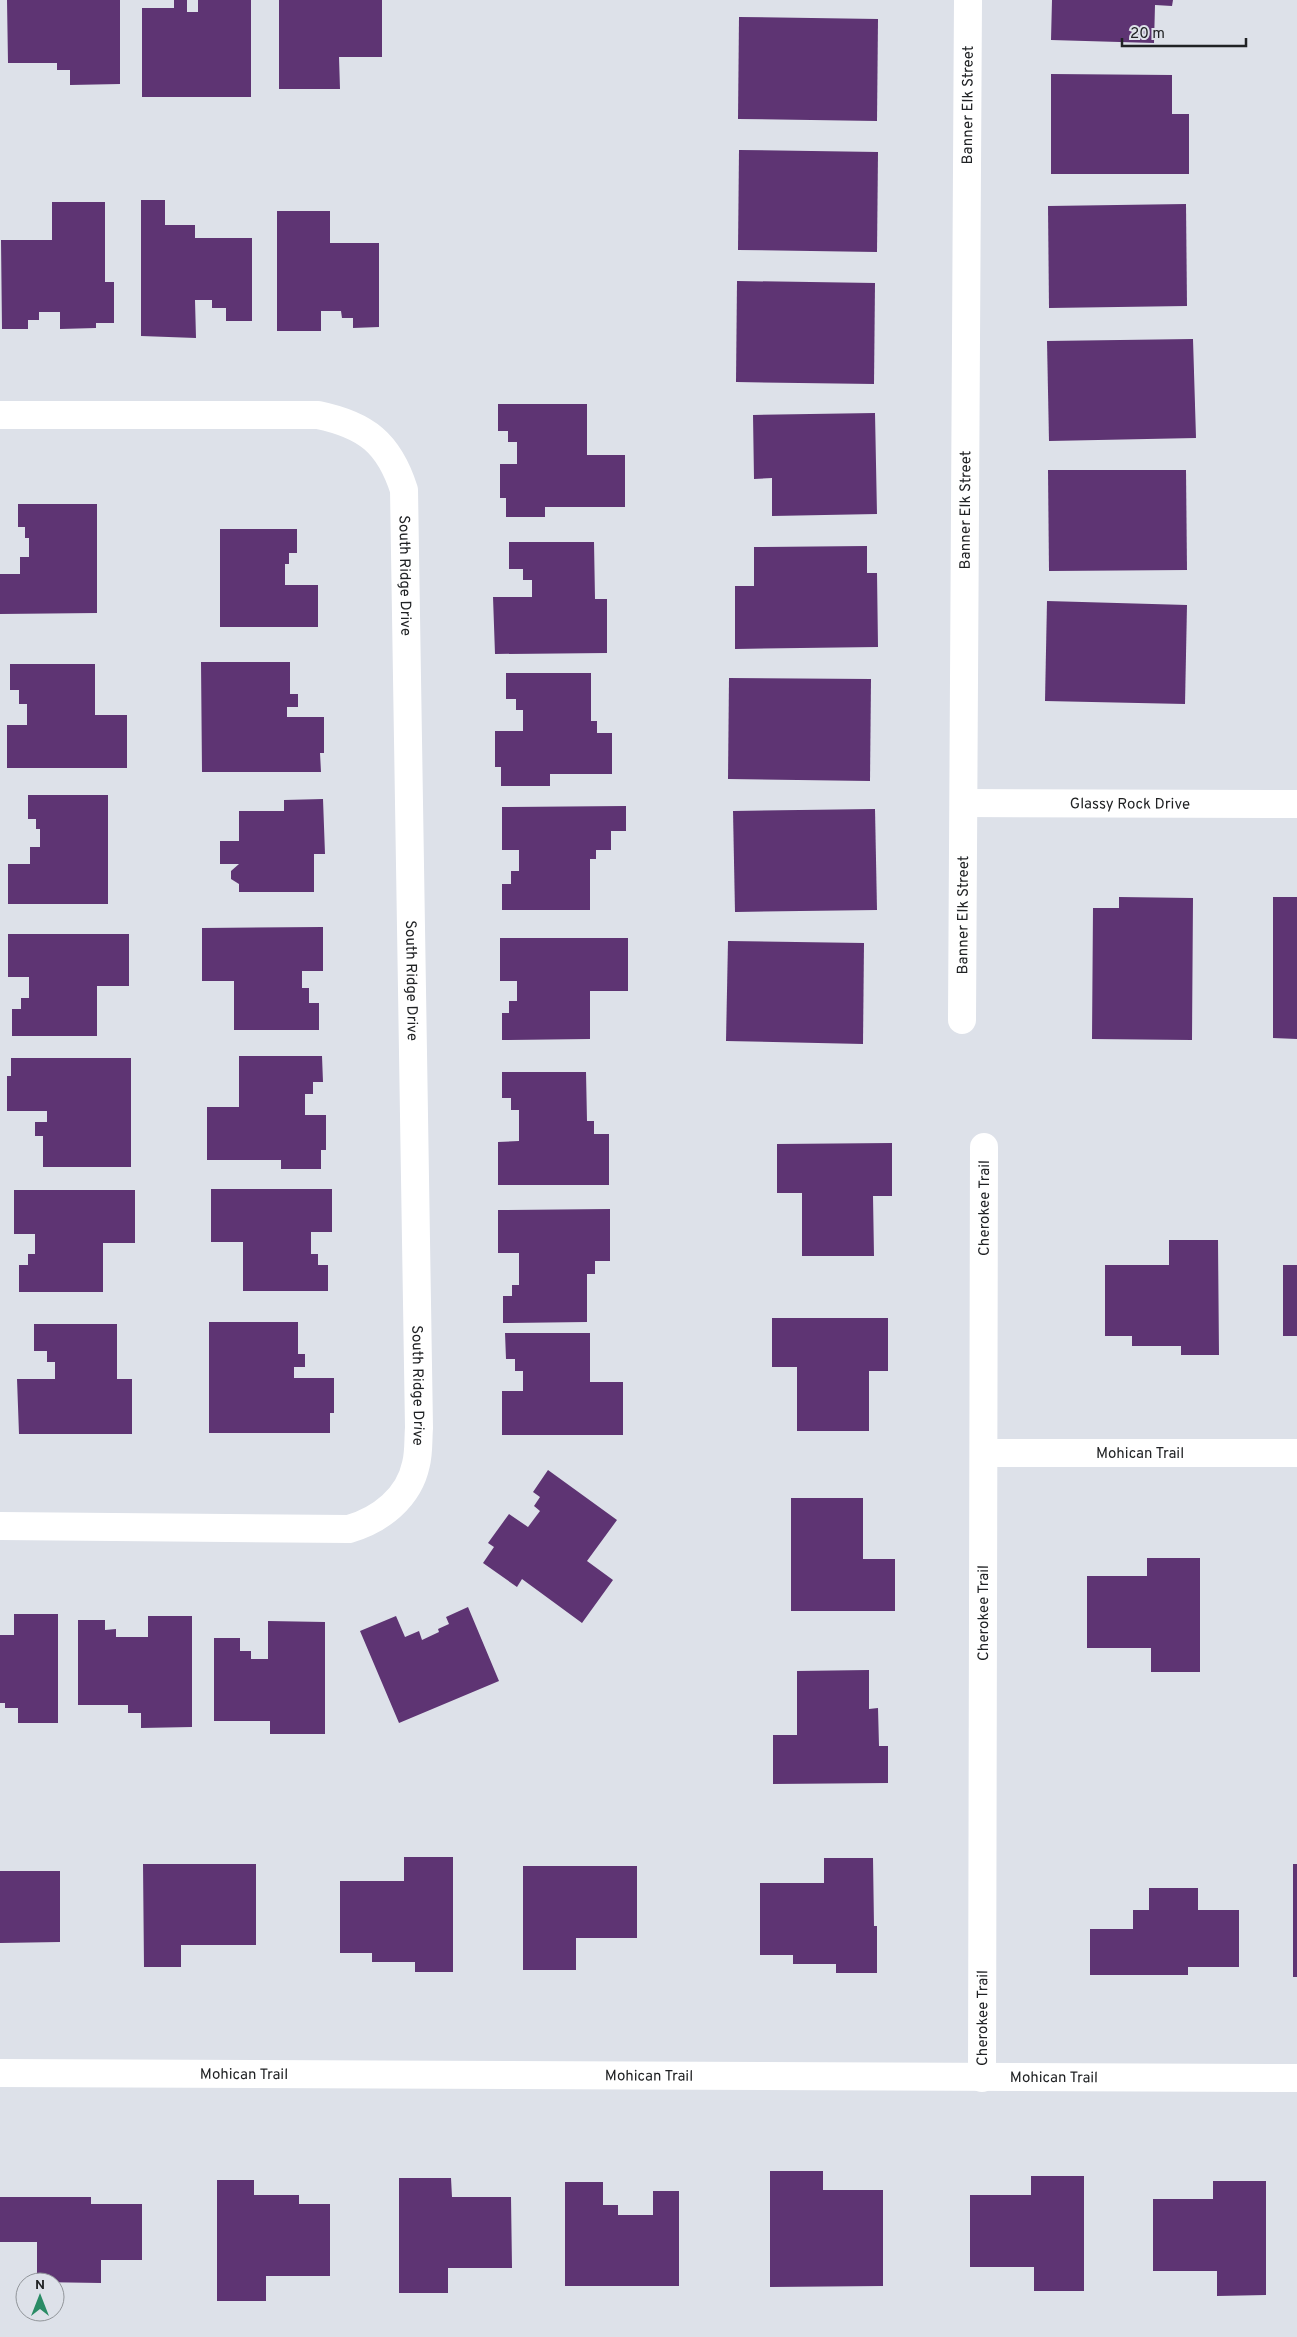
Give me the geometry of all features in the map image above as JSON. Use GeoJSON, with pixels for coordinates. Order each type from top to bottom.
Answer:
{"type":"FeatureCollection","features":[{"type":"Feature","properties":{"kind":"street","name":"Banner Elk Street"},"geometry":{"type":"LineString","coordinates":[[962,1020],[968,0]]}},
{"type":"Feature","properties":{"kind":"street","name":"South Ridge Drive"},"geometry":{"type":"LineString","coordinates":[[0,415],[318,415],[338,419],[361,428],[388,452],[398,471],[404,490],[419,1428],[416,1465],[402,1494],[383,1514],[368,1524],[349,1529],[0,1526]]}},
{"type":"Feature","properties":{"kind":"street","name":"Glassy Rock Drive"},"geometry":{"type":"LineString","coordinates":[[964,803],[1297,804]]}},
{"type":"Feature","properties":{"kind":"street","name":"Cherokee Trail"},"geometry":{"type":"LineString","coordinates":[[982,2078],[984,1148]]}},
{"type":"Feature","properties":{"kind":"street","name":"Mohican Trail"},"geometry":{"type":"LineString","coordinates":[[984,1453],[1297,1453]]}},
{"type":"Feature","properties":{"kind":"street","name":"Mohican Trail"},"geometry":{"type":"LineString","coordinates":[[0,2073],[1297,2078]]}},
{"type":"Feature","properties":{"kind":"building"},"geometry":{"type":"Polygon","coordinates":[[[7,0],[120,0],[120,84],[70,85],[70,70],[57,70],[57,63],[8,63],[7,0]]]}},
{"type":"Feature","properties":{"kind":"building"},"geometry":{"type":"Polygon","coordinates":[[[174,0],[187,0],[187,12],[198,12],[198,0],[251,0],[251,97],[142,97],[142,8],[174,8],[174,0]]]}},
{"type":"Feature","properties":{"kind":"building"},"geometry":{"type":"Polygon","coordinates":[[[279,0],[382,0],[382,57],[339,57],[340,89],[279,89],[279,0]]]}},
{"type":"Feature","properties":{"kind":"building"},"geometry":{"type":"Polygon","coordinates":[[[1052,0],[1173,0],[1172,6],[1155,5],[1154,43],[1051,40],[1052,0]]]}},
{"type":"Feature","properties":{"kind":"building"},"geometry":{"type":"Polygon","coordinates":[[[739,17],[878,19],[877,121],[738,119],[739,17]]]}},
{"type":"Feature","properties":{"kind":"building"},"geometry":{"type":"Polygon","coordinates":[[[1051,74],[1172,75],[1172,114],[1189,114],[1189,174],[1051,174],[1051,74]]]}},
{"type":"Feature","properties":{"kind":"building"},"geometry":{"type":"Polygon","coordinates":[[[739,150],[878,152],[877,252],[738,250],[739,150]]]}},
{"type":"Feature","properties":{"kind":"building"},"geometry":{"type":"Polygon","coordinates":[[[141,200],[165,200],[165,225],[195,225],[195,238],[252,238],[252,321],[226,321],[226,308],[212,308],[212,300],[195,300],[196,338],[141,336],[141,200]]]}},
{"type":"Feature","properties":{"kind":"building"},"geometry":{"type":"Polygon","coordinates":[[[52,202],[105,202],[105,282],[114,282],[114,323],[96,323],[96,328],[60,329],[60,312],[39,312],[39,320],[28,320],[28,329],[2,329],[1,240],[52,240],[52,202]]]}},
{"type":"Feature","properties":{"kind":"building"},"geometry":{"type":"Polygon","coordinates":[[[1186,204],[1187,306],[1049,308],[1048,206],[1186,204]]]}},
{"type":"Feature","properties":{"kind":"building"},"geometry":{"type":"Polygon","coordinates":[[[277,211],[330,211],[330,243],[379,243],[379,327],[353,328],[353,318],[342,318],[341,311],[321,311],[321,331],[277,331],[277,211]]]}},
{"type":"Feature","properties":{"kind":"building"},"geometry":{"type":"Polygon","coordinates":[[[737,281],[875,283],[874,384],[736,382],[737,281]]]}},
{"type":"Feature","properties":{"kind":"building"},"geometry":{"type":"Polygon","coordinates":[[[1193,339],[1196,438],[1049,441],[1047,341],[1193,339]]]}},
{"type":"Feature","properties":{"kind":"building"},"geometry":{"type":"Polygon","coordinates":[[[498,404],[587,404],[587,455],[625,455],[625,507],[545,507],[545,517],[506,517],[506,498],[500,498],[500,464],[517,464],[517,442],[508,442],[508,431],[498,431],[498,404]]]}},
{"type":"Feature","properties":{"kind":"building"},"geometry":{"type":"Polygon","coordinates":[[[875,413],[877,514],[772,516],[772,478],[754,479],[753,415],[875,413]]]}},
{"type":"Feature","properties":{"kind":"building"},"geometry":{"type":"Polygon","coordinates":[[[1048,470],[1186,470],[1187,570],[1049,571],[1048,470]]]}},
{"type":"Feature","properties":{"kind":"building"},"geometry":{"type":"Polygon","coordinates":[[[18,504],[97,504],[97,613],[0,614],[0,574],[20,574],[20,557],[29,557],[29,538],[25,538],[25,527],[18,527],[18,504]]]}},
{"type":"Feature","properties":{"kind":"building"},"geometry":{"type":"Polygon","coordinates":[[[220,529],[297,529],[297,553],[289,553],[289,564],[285,564],[285,585],[318,585],[318,627],[220,627],[220,529]]]}},
{"type":"Feature","properties":{"kind":"building"},"geometry":{"type":"Polygon","coordinates":[[[509,542],[594,542],[595,599],[607,599],[607,653],[495,654],[493,597],[532,597],[532,580],[523,580],[523,569],[509,569],[509,542]]]}},
{"type":"Feature","properties":{"kind":"building"},"geometry":{"type":"Polygon","coordinates":[[[867,546],[867,573],[877,573],[878,647],[735,649],[735,586],[754,586],[754,547],[867,546]]]}},
{"type":"Feature","properties":{"kind":"building"},"geometry":{"type":"Polygon","coordinates":[[[1047,601],[1187,605],[1185,704],[1045,701],[1047,601]]]}},
{"type":"Feature","properties":{"kind":"building"},"geometry":{"type":"Polygon","coordinates":[[[201,662],[290,662],[290,694],[298,694],[298,707],[287,707],[287,717],[324,717],[324,753],[320,753],[321,772],[202,772],[201,662]]]}},
{"type":"Feature","properties":{"kind":"building"},"geometry":{"type":"Polygon","coordinates":[[[10,664],[95,664],[95,715],[127,715],[127,768],[7,768],[7,725],[27,725],[27,704],[19,704],[19,690],[10,690],[10,664]]]}},
{"type":"Feature","properties":{"kind":"building"},"geometry":{"type":"Polygon","coordinates":[[[506,673],[591,673],[591,721],[597,721],[597,733],[612,733],[612,774],[550,774],[550,786],[501,786],[501,767],[495,767],[495,731],[523,731],[523,710],[516,710],[516,699],[506,699],[506,673]]]}},
{"type":"Feature","properties":{"kind":"building"},"geometry":{"type":"Polygon","coordinates":[[[729,678],[871,679],[870,781],[728,779],[729,678]]]}},
{"type":"Feature","properties":{"kind":"building"},"geometry":{"type":"Polygon","coordinates":[[[28,795],[108,795],[108,904],[8,904],[8,864],[30,864],[30,847],[40,847],[40,829],[36,829],[36,819],[28,819],[28,795]]]}},
{"type":"Feature","properties":{"kind":"building"},"geometry":{"type":"Polygon","coordinates":[[[323,799],[325,854],[314,854],[314,892],[239,892],[239,884],[231,879],[231,871],[239,864],[220,864],[220,841],[239,841],[239,811],[284,811],[284,800],[323,799]]]}},
{"type":"Feature","properties":{"kind":"building"},"geometry":{"type":"Polygon","coordinates":[[[626,806],[626,831],[611,831],[611,850],[596,850],[596,859],[590,859],[590,910],[502,910],[502,884],[511,884],[511,871],[519,871],[519,850],[502,850],[502,807],[626,806]]]}},
{"type":"Feature","properties":{"kind":"building"},"geometry":{"type":"Polygon","coordinates":[[[875,809],[877,910],[735,912],[733,811],[875,809]]]}},
{"type":"Feature","properties":{"kind":"building"},"geometry":{"type":"Polygon","coordinates":[[[1119,897],[1193,898],[1192,1040],[1092,1039],[1093,908],[1119,908],[1119,897]]]}},
{"type":"Feature","properties":{"kind":"building"},"geometry":{"type":"Polygon","coordinates":[[[1273,897],[1297,897],[1297,1039],[1273,1038],[1273,897]]]}},
{"type":"Feature","properties":{"kind":"building"},"geometry":{"type":"Polygon","coordinates":[[[323,927],[323,971],[302,971],[302,988],[309,988],[309,1003],[319,1003],[319,1030],[234,1030],[234,981],[202,981],[202,928],[323,927]]]}},
{"type":"Feature","properties":{"kind":"building"},"geometry":{"type":"Polygon","coordinates":[[[8,934],[129,934],[129,986],[97,986],[97,1036],[12,1036],[12,1009],[21,1009],[21,998],[29,998],[29,977],[8,977],[8,934]]]}},
{"type":"Feature","properties":{"kind":"building"},"geometry":{"type":"Polygon","coordinates":[[[500,938],[628,938],[628,991],[590,991],[590,1039],[502,1040],[502,1013],[509,1013],[509,1001],[517,1001],[517,981],[500,981],[500,938]]]}},
{"type":"Feature","properties":{"kind":"building"},"geometry":{"type":"Polygon","coordinates":[[[728,941],[864,943],[863,1044],[726,1041],[728,941]]]}},
{"type":"Feature","properties":{"kind":"building"},"geometry":{"type":"Polygon","coordinates":[[[239,1056],[322,1056],[323,1082],[313,1082],[313,1094],[305,1094],[305,1115],[326,1115],[326,1150],[321,1150],[321,1169],[281,1169],[281,1160],[207,1160],[207,1107],[239,1107],[239,1056]]]}},
{"type":"Feature","properties":{"kind":"building"},"geometry":{"type":"Polygon","coordinates":[[[11,1058],[131,1058],[131,1167],[43,1167],[43,1136],[35,1136],[35,1122],[47,1122],[47,1111],[7,1111],[7,1076],[11,1076],[11,1058]]]}},
{"type":"Feature","properties":{"kind":"building"},"geometry":{"type":"Polygon","coordinates":[[[502,1072],[586,1072],[587,1121],[594,1121],[594,1134],[609,1134],[609,1185],[498,1185],[498,1142],[519,1141],[519,1110],[511,1110],[511,1098],[502,1098],[502,1072]]]}},
{"type":"Feature","properties":{"kind":"building"},"geometry":{"type":"Polygon","coordinates":[[[892,1143],[892,1196],[873,1196],[874,1256],[802,1256],[802,1193],[777,1193],[777,1144],[892,1143]]]}},
{"type":"Feature","properties":{"kind":"building"},"geometry":{"type":"Polygon","coordinates":[[[211,1189],[332,1189],[332,1232],[311,1232],[311,1254],[318,1254],[318,1265],[328,1265],[328,1291],[243,1291],[243,1242],[211,1242],[211,1189]]]}},
{"type":"Feature","properties":{"kind":"building"},"geometry":{"type":"Polygon","coordinates":[[[14,1190],[135,1190],[135,1243],[103,1243],[103,1292],[19,1292],[19,1265],[28,1265],[28,1254],[35,1254],[35,1234],[14,1234],[14,1190]]]}},
{"type":"Feature","properties":{"kind":"building"},"geometry":{"type":"Polygon","coordinates":[[[610,1209],[610,1261],[595,1261],[595,1274],[587,1274],[587,1322],[503,1323],[503,1296],[512,1296],[512,1285],[519,1285],[519,1253],[498,1253],[498,1210],[610,1209]]]}},
{"type":"Feature","properties":{"kind":"building"},"geometry":{"type":"Polygon","coordinates":[[[1169,1240],[1218,1240],[1219,1355],[1181,1355],[1181,1346],[1132,1346],[1132,1336],[1105,1336],[1105,1265],[1169,1265],[1169,1240]]]}},
{"type":"Feature","properties":{"kind":"building"},"geometry":{"type":"Polygon","coordinates":[[[1283,1265],[1297,1265],[1297,1336],[1283,1336],[1283,1265]]]}},
{"type":"Feature","properties":{"kind":"building"},"geometry":{"type":"Polygon","coordinates":[[[772,1318],[888,1318],[888,1371],[869,1371],[869,1431],[797,1431],[797,1367],[772,1367],[772,1318]]]}},
{"type":"Feature","properties":{"kind":"building"},"geometry":{"type":"Polygon","coordinates":[[[209,1322],[298,1322],[298,1354],[305,1354],[305,1367],[294,1367],[294,1378],[334,1378],[334,1413],[330,1413],[330,1433],[209,1433],[209,1322]]]}},
{"type":"Feature","properties":{"kind":"building"},"geometry":{"type":"Polygon","coordinates":[[[34,1324],[117,1324],[117,1379],[132,1379],[132,1434],[19,1434],[17,1379],[55,1379],[55,1362],[47,1362],[47,1351],[34,1351],[34,1324]]]}},
{"type":"Feature","properties":{"kind":"building"},"geometry":{"type":"Polygon","coordinates":[[[505,1333],[590,1333],[590,1382],[623,1382],[623,1435],[502,1435],[502,1391],[523,1391],[523,1371],[515,1371],[515,1359],[506,1359],[505,1333]]]}},
{"type":"Feature","properties":{"kind":"building"},"geometry":{"type":"Polygon","coordinates":[[[548,1470],[617,1520],[587,1561],[613,1580],[582,1623],[522,1579],[517,1587],[483,1563],[494,1547],[488,1543],[509,1514],[528,1527],[540,1511],[534,1506],[540,1497],[533,1492],[548,1470]]]}},
{"type":"Feature","properties":{"kind":"building"},"geometry":{"type":"Polygon","coordinates":[[[791,1498],[863,1498],[863,1559],[895,1559],[895,1611],[791,1611],[791,1498]]]}},
{"type":"Feature","properties":{"kind":"building"},"geometry":{"type":"Polygon","coordinates":[[[1147,1558],[1200,1558],[1200,1672],[1151,1672],[1151,1648],[1087,1648],[1087,1576],[1147,1576],[1147,1558]]]}},
{"type":"Feature","properties":{"kind":"building"},"geometry":{"type":"Polygon","coordinates":[[[468,1607],[499,1681],[399,1723],[360,1631],[396,1616],[405,1637],[419,1631],[422,1640],[439,1632],[438,1629],[449,1624],[446,1617],[468,1607]]]}},
{"type":"Feature","properties":{"kind":"building"},"geometry":{"type":"Polygon","coordinates":[[[14,1614],[58,1614],[58,1723],[18,1723],[18,1708],[5,1708],[5,1703],[0,1703],[0,1635],[14,1635],[14,1614]]]}},
{"type":"Feature","properties":{"kind":"building"},"geometry":{"type":"Polygon","coordinates":[[[148,1616],[192,1616],[192,1727],[141,1728],[141,1713],[128,1713],[128,1705],[78,1705],[78,1620],[105,1620],[105,1630],[116,1629],[116,1637],[148,1637],[148,1616]]]}},
{"type":"Feature","properties":{"kind":"building"},"geometry":{"type":"Polygon","coordinates":[[[268,1621],[325,1622],[325,1734],[270,1734],[270,1721],[214,1721],[214,1638],[240,1638],[240,1651],[251,1651],[251,1659],[268,1659],[268,1621]]]}},
{"type":"Feature","properties":{"kind":"building"},"geometry":{"type":"Polygon","coordinates":[[[869,1670],[869,1709],[878,1708],[879,1746],[888,1746],[888,1783],[773,1784],[773,1735],[797,1735],[797,1671],[869,1670]]]}},
{"type":"Feature","properties":{"kind":"building"},"geometry":{"type":"Polygon","coordinates":[[[404,1857],[453,1857],[453,1972],[415,1972],[415,1962],[372,1962],[372,1953],[340,1953],[340,1881],[404,1881],[404,1857]]]}},
{"type":"Feature","properties":{"kind":"building"},"geometry":{"type":"Polygon","coordinates":[[[824,1858],[873,1858],[874,1926],[877,1926],[877,1973],[836,1973],[836,1964],[793,1964],[793,1955],[760,1955],[760,1883],[824,1883],[824,1858]]]}},
{"type":"Feature","properties":{"kind":"building"},"geometry":{"type":"Polygon","coordinates":[[[143,1864],[256,1864],[256,1945],[181,1945],[181,1967],[144,1967],[143,1864]]]}},
{"type":"Feature","properties":{"kind":"building"},"geometry":{"type":"Polygon","coordinates":[[[1293,1864],[1297,1864],[1297,1977],[1293,1977],[1293,1864]]]}},
{"type":"Feature","properties":{"kind":"building"},"geometry":{"type":"Polygon","coordinates":[[[523,1866],[637,1866],[637,1938],[576,1938],[576,1970],[523,1970],[523,1866]]]}},
{"type":"Feature","properties":{"kind":"building"},"geometry":{"type":"Polygon","coordinates":[[[0,1871],[60,1871],[60,1942],[0,1943],[0,1871]]]}},
{"type":"Feature","properties":{"kind":"building"},"geometry":{"type":"Polygon","coordinates":[[[1149,1888],[1198,1888],[1198,1910],[1239,1910],[1239,1967],[1188,1967],[1188,1975],[1090,1975],[1090,1929],[1133,1929],[1133,1910],[1149,1910],[1149,1888]]]}},
{"type":"Feature","properties":{"kind":"building"},"geometry":{"type":"Polygon","coordinates":[[[770,2171],[823,2171],[823,2190],[883,2190],[883,2286],[770,2287],[770,2171]]]}},
{"type":"Feature","properties":{"kind":"building"},"geometry":{"type":"Polygon","coordinates":[[[1031,2176],[1084,2176],[1084,2291],[1034,2291],[1034,2267],[970,2267],[970,2195],[1031,2195],[1031,2176]]]}},
{"type":"Feature","properties":{"kind":"building"},"geometry":{"type":"Polygon","coordinates":[[[399,2178],[451,2178],[452,2197],[511,2197],[512,2268],[448,2268],[448,2293],[399,2293],[399,2178]]]}},
{"type":"Feature","properties":{"kind":"building"},"geometry":{"type":"Polygon","coordinates":[[[217,2180],[254,2180],[254,2195],[299,2195],[299,2204],[330,2204],[330,2276],[266,2276],[266,2301],[217,2301],[217,2180]]]}},
{"type":"Feature","properties":{"kind":"building"},"geometry":{"type":"Polygon","coordinates":[[[1213,2181],[1266,2181],[1266,2295],[1217,2296],[1217,2271],[1153,2271],[1153,2199],[1213,2199],[1213,2181]]]}},
{"type":"Feature","properties":{"kind":"building"},"geometry":{"type":"Polygon","coordinates":[[[565,2182],[603,2182],[603,2205],[618,2205],[618,2215],[653,2215],[653,2191],[679,2191],[679,2286],[565,2286],[565,2182]]]}},
{"type":"Feature","properties":{"kind":"building"},"geometry":{"type":"Polygon","coordinates":[[[0,2197],[91,2197],[91,2204],[142,2204],[142,2260],[101,2260],[101,2283],[65,2282],[65,2272],[37,2272],[37,2242],[0,2242],[0,2197]]]}}]}
